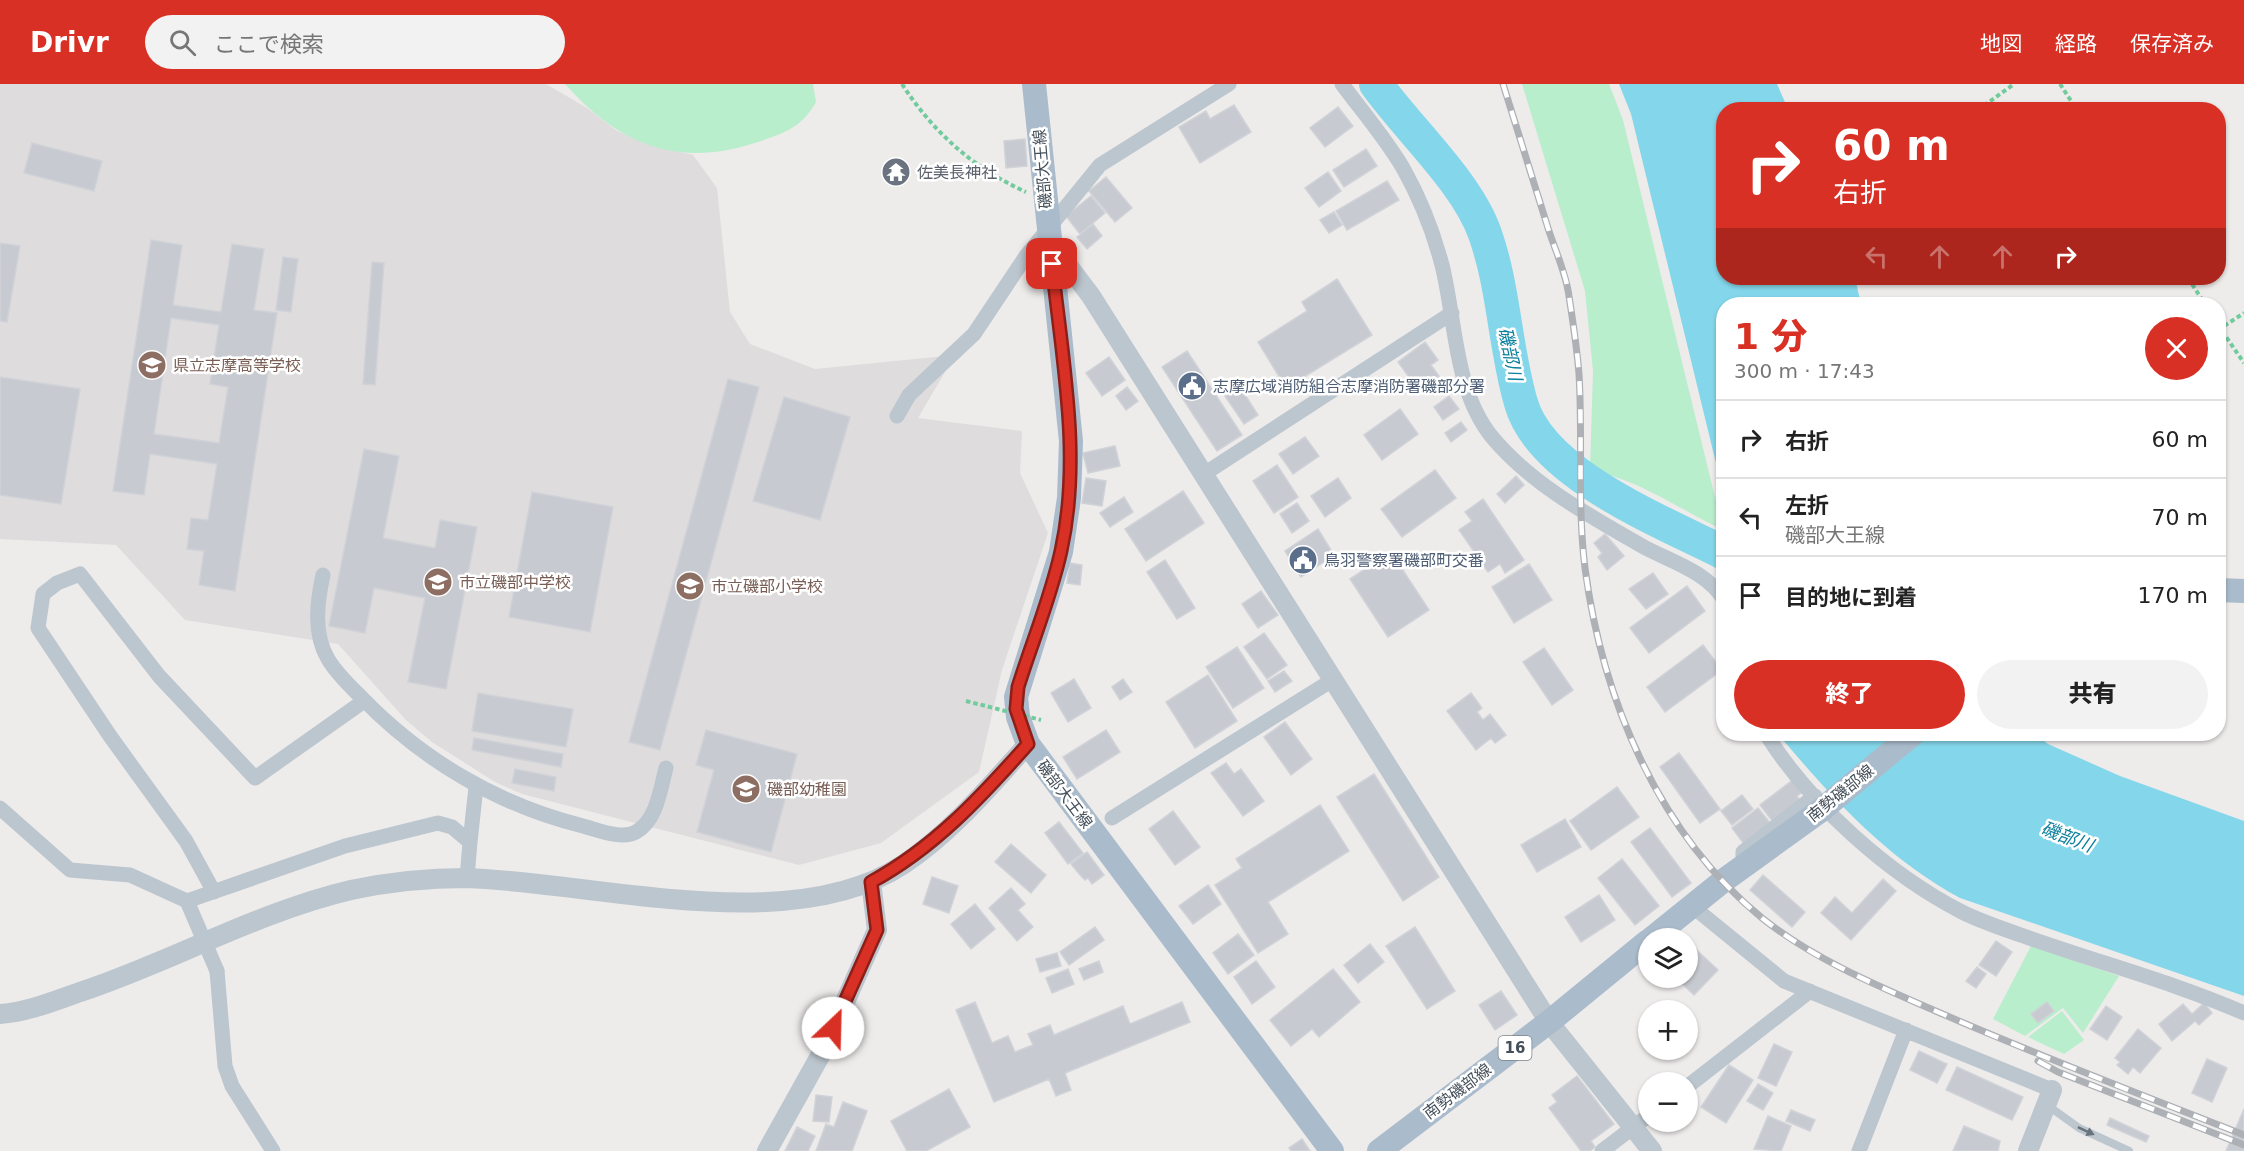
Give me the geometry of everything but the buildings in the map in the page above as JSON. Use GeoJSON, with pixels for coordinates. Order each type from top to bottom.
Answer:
{"type":"FeatureCollection","features":[{"type":"Feature","properties":{"kind":"main road","name":"磯部大王線"},"geometry":{"type":"LineString","coordinates":[[1034,84],[1071,441],[1069,498],[1061,552],[1018,687],[1016,709],[1028,744],[1332,1151]]}},
{"type":"Feature","properties":{"kind":"main road"},"geometry":{"type":"LineString","coordinates":[[2226,590],[2244,591]]}},
{"type":"Feature","properties":{"kind":"main road","name":"南勢磯部線"},"geometry":{"type":"LineString","coordinates":[[1665,928],[1817,804],[1902,741]]}},
{"type":"Feature","properties":{"kind":"main road","name":"南勢磯部線"},"geometry":{"type":"LineString","coordinates":[[1379,1151],[1549,1022],[1638,950]]}},
{"type":"Feature","properties":{"kind":"street"},"geometry":{"type":"LineString","coordinates":[[897,417],[909,394],[974,334],[1026,256],[1049,235],[1100,165],[1229,84]]}},
{"type":"Feature","properties":{"kind":"street"},"geometry":{"type":"LineString","coordinates":[[1342,84],[1402,166],[1413,188],[1442,264],[1464,376],[1473,406],[1492,437],[1565,499],[1644,547],[1702,577],[1716,592]]}},
{"type":"Feature","properties":{"kind":"street"},"geometry":{"type":"LineString","coordinates":[[1049,235],[1091,296],[1549,1022],[1652,1151]]}},
{"type":"Feature","properties":{"kind":"street"},"geometry":{"type":"LineString","coordinates":[[1204,474],[1452,313]]}},
{"type":"Feature","properties":{"kind":"street"},"geometry":{"type":"LineString","coordinates":[[214,892],[186,841],[110,736],[38,628],[43,594],[57,583],[80,574],[159,676],[255,778],[364,701]]}},
{"type":"Feature","properties":{"kind":"street"},"geometry":{"type":"LineString","coordinates":[[323,575],[319,596],[321,642],[328,660],[388,725],[476,787],[542,816],[612,834],[633,833],[650,823],[666,768]]}},
{"type":"Feature","properties":{"kind":"street"},"geometry":{"type":"LineString","coordinates":[[1112,818],[1334,679]]}},
{"type":"Feature","properties":{"kind":"street"},"geometry":{"type":"LineString","coordinates":[[1771,741],[1817,804],[1910,880],[1963,912],[2244,1013]]}},
{"type":"Feature","properties":{"kind":"street"},"geometry":{"type":"LineString","coordinates":[[0,1014],[18,1013],[102,985],[286,910],[350,890],[410,880],[467,878],[706,902],[789,900],[840,891],[871,882],[904,864],[978,800],[1028,744]]}},
{"type":"Feature","properties":{"kind":"street"},"geometry":{"type":"LineString","coordinates":[[467,878],[476,787]]}},
{"type":"Feature","properties":{"kind":"street"},"geometry":{"type":"LineString","coordinates":[[0,808],[70,870],[130,875],[187,901],[217,971],[225,1066],[232,1086],[273,1151]]}},
{"type":"Feature","properties":{"kind":"street"},"geometry":{"type":"LineString","coordinates":[[187,901],[345,846],[438,823],[452,827],[470,842]]}},
{"type":"Feature","properties":{"kind":"street"},"geometry":{"type":"LineString","coordinates":[[767,1151],[825,1047],[877,930],[871,882]]}},
{"type":"Feature","properties":{"kind":"street"},"geometry":{"type":"LineString","coordinates":[[1692,906],[1784,981],[1906,1030],[2049,1097],[2028,1151]]}},
{"type":"Feature","properties":{"kind":"street"},"geometry":{"type":"LineString","coordinates":[[1698,1078],[1810,991]]}},
{"type":"Feature","properties":{"kind":"street"},"geometry":{"type":"LineString","coordinates":[[1859,1151],[1906,1030]]}},
{"type":"Feature","properties":{"kind":"street"},"geometry":{"type":"LineString","coordinates":[[1602,1151],[1638,1124]]}},
{"type":"Feature","properties":{"kind":"lane"},"geometry":{"type":"LineString","coordinates":[[2049,1097],[2058,1115],[2079,1128],[2129,1151]]}},
{"type":"Feature","properties":{"kind":"path"},"geometry":{"type":"LineString","coordinates":[[902,84],[930,123],[968,158],[1019,189],[1045,200]]}},
{"type":"Feature","properties":{"kind":"path"},"geometry":{"type":"LineString","coordinates":[[1989,102],[2014,84]]}},
{"type":"Feature","properties":{"kind":"path"},"geometry":{"type":"LineString","coordinates":[[2060,84],[2072,102]]}},
{"type":"Feature","properties":{"kind":"path"},"geometry":{"type":"LineString","coordinates":[[2226,324],[2244,313]]}},
{"type":"Feature","properties":{"kind":"path"},"geometry":{"type":"LineString","coordinates":[[2226,338],[2244,363]]}},
{"type":"Feature","properties":{"kind":"path"},"geometry":{"type":"LineString","coordinates":[[966,701],[1041,720]]}},
{"type":"Feature","properties":{"kind":"shaded area"},"geometry":{"type":"Polygon","coordinates":[[[0,84],[546,84],[587,108],[617,131],[654,146],[693,155],[717,188],[730,312],[750,344],[815,369],[955,355],[918,418],[1022,431],[1020,473],[1048,533],[1002,670],[979,772],[881,843],[799,865],[522,794],[495,782],[432,742],[406,720],[338,644],[185,620],[116,545],[0,539],[0,84]]]}},
{"type":"Feature","properties":{"kind":"green space"},"geometry":{"type":"Polygon","coordinates":[[[565,84],[813,84],[816,102],[799,123],[768,139],[729,150],[702,153],[676,152],[652,146],[607,123],[565,84]]]}},
{"type":"Feature","properties":{"kind":"green space"},"geometry":{"type":"Polygon","coordinates":[[[1522,84],[1609,84],[1623,120],[1716,501],[1716,526],[1643,488],[1590,470],[1593,371],[1585,291],[1522,84]]]}},
{"type":"Feature","properties":{"kind":"green space"},"geometry":{"type":"Polygon","coordinates":[[[2031,946],[2119,976],[2083,1033],[2063,1008],[2025,1036],[1993,1019],[2031,946]]]}},
{"type":"Feature","properties":{"kind":"green space"},"geometry":{"type":"Polygon","coordinates":[[[2062,1011],[2084,1040],[2064,1054],[2028,1037],[2062,1011]]]}},
{"type":"Feature","properties":{"kind":"water"},"geometry":{"type":"Polygon","coordinates":[[[1619,84],[1777,84],[1785,102],[1716,102],[1716,285],[1857,285],[1859,297],[1716,297],[1716,463],[1631,114],[1619,84]]]}},
{"type":"Feature","properties":{"kind":"water"},"geometry":{"type":"Polygon","coordinates":[[[1784,741],[2044,741],[2120,776],[2244,821],[2244,996],[1960,898],[1933,882],[1884,845],[1818,781],[1784,741]]]}},
{"type":"Feature","properties":{"kind":"waterway","name":"磯部川"},"geometry":{"type":"LineString","coordinates":[[1376,84],[1436,156],[1476,214],[1491,254],[1521,403],[1533,429],[1552,452],[1606,493],[1716,549]]}},
{"type":"Feature","properties":{"kind":"railway"},"geometry":{"type":"LineString","coordinates":[[1503,84],[1568,287],[1579,374],[1581,520],[1585,568],[1593,617],[1605,666],[1621,713],[1641,760],[1665,804],[1693,846],[1725,884],[1762,918],[1824,959],[1869,982],[1976,1028],[2244,1135]]}},
{"type":"Feature","properties":{"kind":"railway"},"geometry":{"type":"LineString","coordinates":[[2038,1061],[2058,1072],[2244,1145]]}},
{"type":"Feature","properties":{"kind":"place","name":"佐美長神社"},"geometry":{"type":"Point","coordinates":[896,172]}},
{"type":"Feature","properties":{"kind":"place","name":"県立志摩高等学校"},"geometry":{"type":"Point","coordinates":[152,365]}},
{"type":"Feature","properties":{"kind":"place","name":"志摩広域消防組合志摩消防署磯部分署"},"geometry":{"type":"Point","coordinates":[1192,386]}},
{"type":"Feature","properties":{"kind":"place","name":"鳥羽警察署磯部町交番"},"geometry":{"type":"Point","coordinates":[1303,560]}},
{"type":"Feature","properties":{"kind":"place","name":"市立磯部中学校"},"geometry":{"type":"Point","coordinates":[438,582]}},
{"type":"Feature","properties":{"kind":"place","name":"市立磯部小学校"},"geometry":{"type":"Point","coordinates":[690,586]}},
{"type":"Feature","properties":{"kind":"place","name":"磯部幼稚園"},"geometry":{"type":"Point","coordinates":[746,789]}},
{"type":"Feature","properties":{"kind":"route"},"geometry":{"type":"LineString","coordinates":[[833,1028],[877,930],[878,920],[871,882],[904,864],[935,839],[978,800],[1028,744],[1016,709],[1018,687],[1061,552],[1069,498],[1071,441],[1052,264]]}}]}
